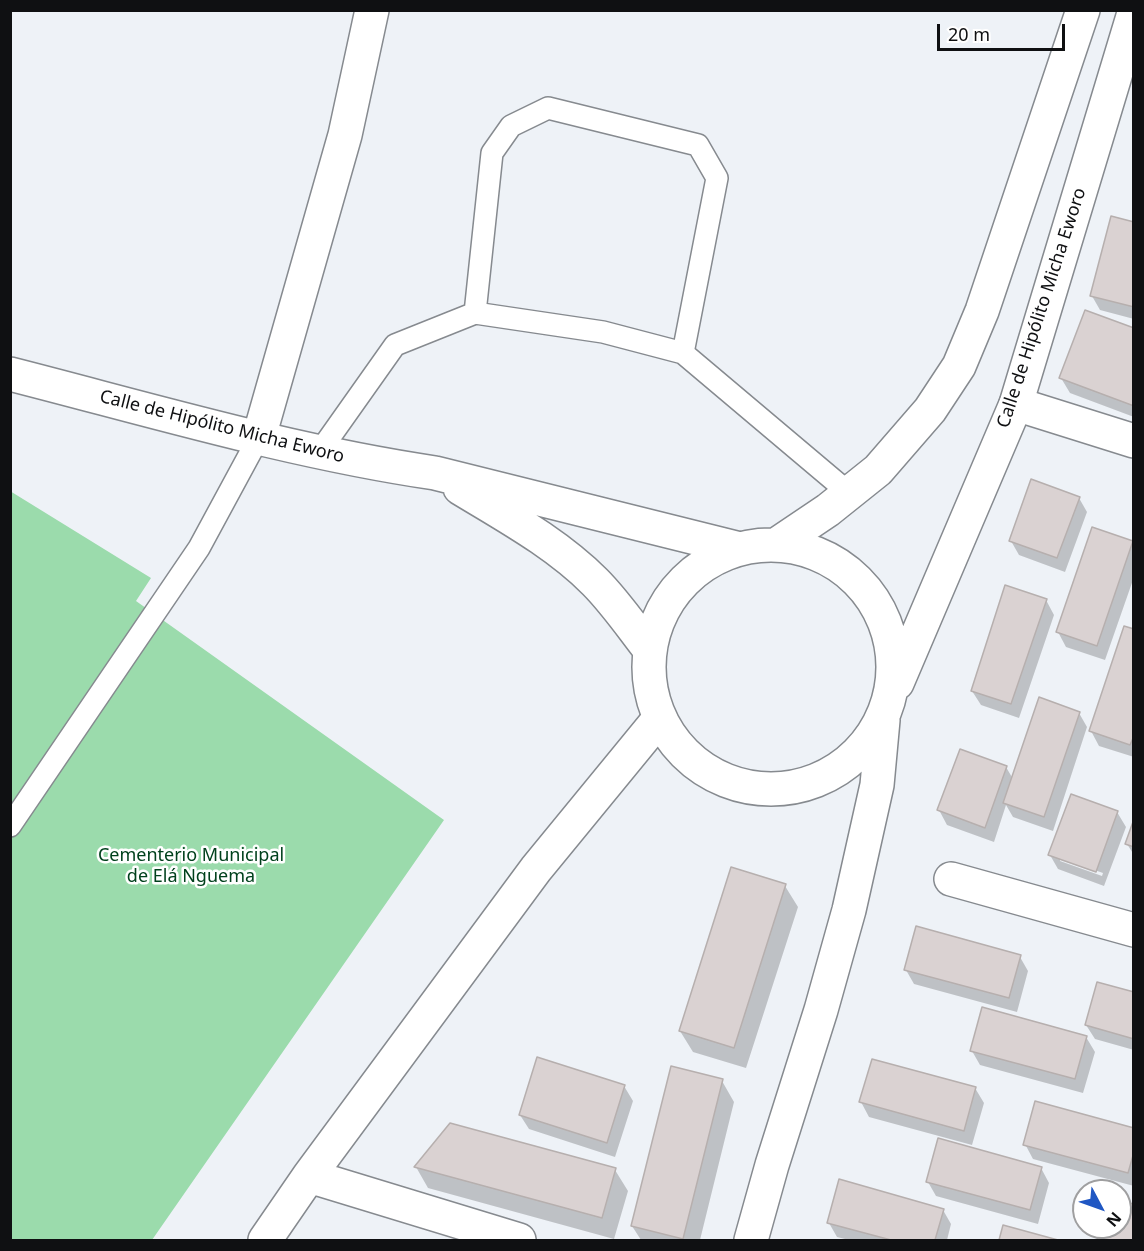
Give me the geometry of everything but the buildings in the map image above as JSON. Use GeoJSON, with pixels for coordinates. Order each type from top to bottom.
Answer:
{"type":"FeatureCollection","features":[{"type":"Feature","properties":{"kind":"main road"},"geometry":{"type":"LineString","coordinates":[[259,437],[345,135],[372,10]]}},
{"type":"Feature","properties":{"kind":"main road"},"geometry":{"type":"LineString","coordinates":[[776,544],[878,470],[930,410],[959,366],[982,311],[1083,10]]}},
{"type":"Feature","properties":{"kind":"main road","name":"Calle de Hipólito Micha Eworo"},"geometry":{"type":"LineString","coordinates":[[887,706],[1016,404],[1134,13]]}},
{"type":"Feature","properties":{"kind":"main road","name":"Calle de Hipólito Micha Eworo"},"geometry":{"type":"LineString","coordinates":[[10,374],[320,452],[435,473],[740,549]]}},
{"type":"Feature","properties":{"kind":"main road"},"geometry":{"type":"LineString","coordinates":[[1016,404],[1134,441]]}},
{"type":"Feature","properties":{"kind":"main road","name":"Calle de Hipólito Micha Eworo"},"geometry":{"type":"LineString","coordinates":[[435,473],[536,535],[574,564],[596,583],[650,650]]}},
{"type":"Feature","properties":{"kind":"main road"},"geometry":{"type":"LineString","coordinates":[[751,1240],[849,910],[877,785],[887,706],[893,654],[889,633],[881,613],[870,594],[856,578],[838,564],[819,554],[776,544],[740,549],[718,557],[697,569],[665,605],[656,627],[650,650],[650,688],[659,719],[678,748],[702,770],[742,787],[764,790],[808,784],[829,775],[862,749],[887,706]]}},
{"type":"Feature","properties":{"kind":"main road"},"geometry":{"type":"LineString","coordinates":[[265,1240],[309,1176],[536,869],[659,719]]}},
{"type":"Feature","properties":{"kind":"main road"},"geometry":{"type":"LineString","coordinates":[[951,879],[1134,930]]}},
{"type":"Feature","properties":{"kind":"main road"},"geometry":{"type":"LineString","coordinates":[[309,1176],[519,1240]]}},
{"type":"Feature","properties":{"kind":"lane"},"geometry":{"type":"LineString","coordinates":[[475,313],[492,153],[511,126],[548,108],[698,145],[717,178],[683,353]]}},
{"type":"Feature","properties":{"kind":"lane"},"geometry":{"type":"LineString","coordinates":[[320,452],[395,345],[475,313],[603,332],[683,353],[849,493]]}},
{"type":"Feature","properties":{"kind":"lane"},"geometry":{"type":"LineString","coordinates":[[10,826],[199,548],[259,437]]}},
{"type":"Feature","properties":{"kind":"green space","name":"Cementerio Municipal de Elá Nguema"},"geometry":{"type":"Polygon","coordinates":[[[10,491],[151,578],[136,601],[444,820],[152,1240],[11,1240],[10,491]]]}}]}
